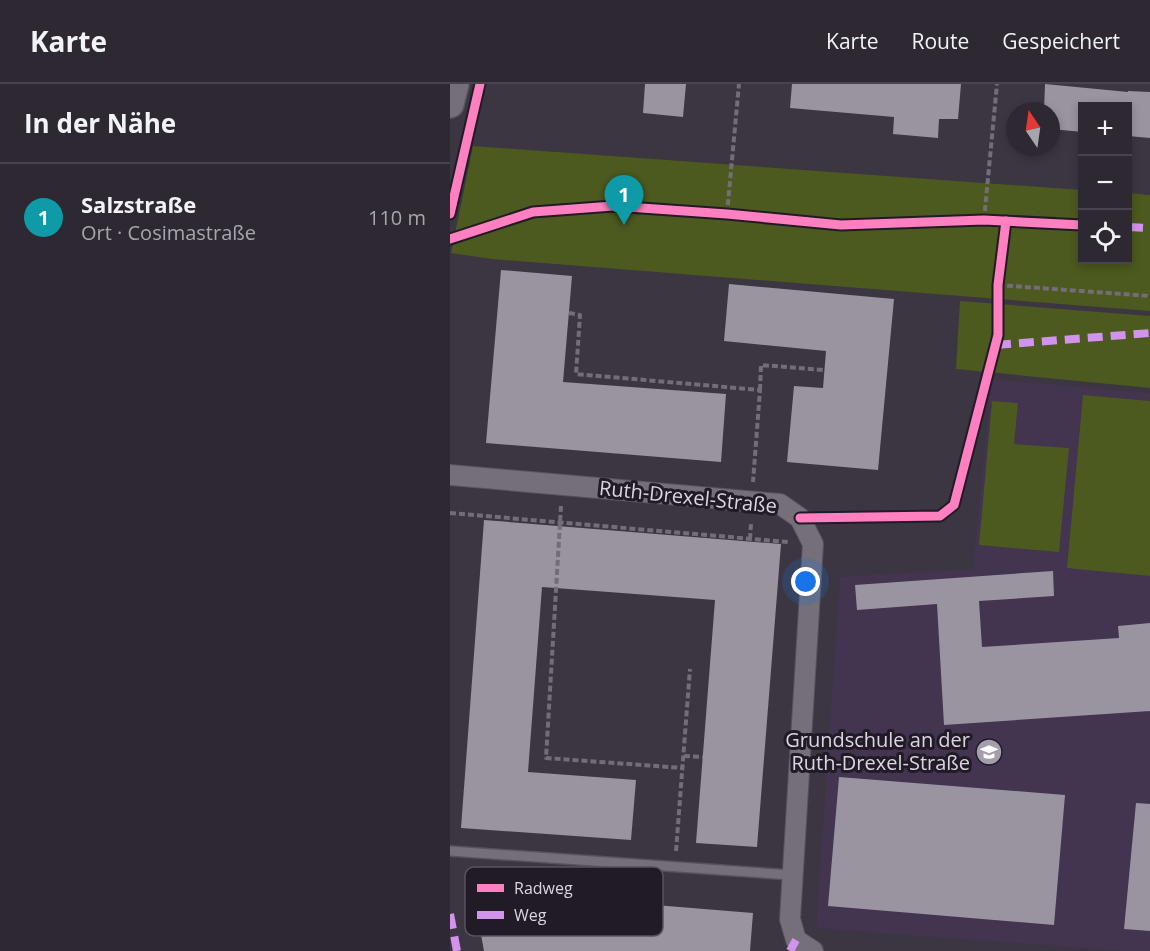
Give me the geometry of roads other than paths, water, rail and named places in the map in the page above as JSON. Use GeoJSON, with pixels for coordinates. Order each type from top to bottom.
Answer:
{"type":"FeatureCollection","features":[{"type":"Feature","properties":{"kind":"main road"},"geometry":{"type":"LineString","coordinates":[[450,104],[455,84]]}},
{"type":"Feature","properties":{"kind":"street","name":"Ruth-Drexel-Straße"},"geometry":{"type":"LineString","coordinates":[[450,475],[780,504],[800,518],[813,543],[792,875]]}},
{"type":"Feature","properties":{"kind":"street"},"geometry":{"type":"LineString","coordinates":[[792,875],[790,919],[796,940],[813,951]]}},
{"type":"Feature","properties":{"kind":"lane"},"geometry":{"type":"LineString","coordinates":[[450,851],[792,875]]}},
{"type":"Feature","properties":{"kind":"place","name":"Salzstraße"},"geometry":{"type":"Point","coordinates":[624,225]}},
{"type":"Feature","properties":{"kind":"place","name":"Grundschule an der Ruth-Drexel-Straße"},"geometry":{"type":"Point","coordinates":[989,752]}}]}
